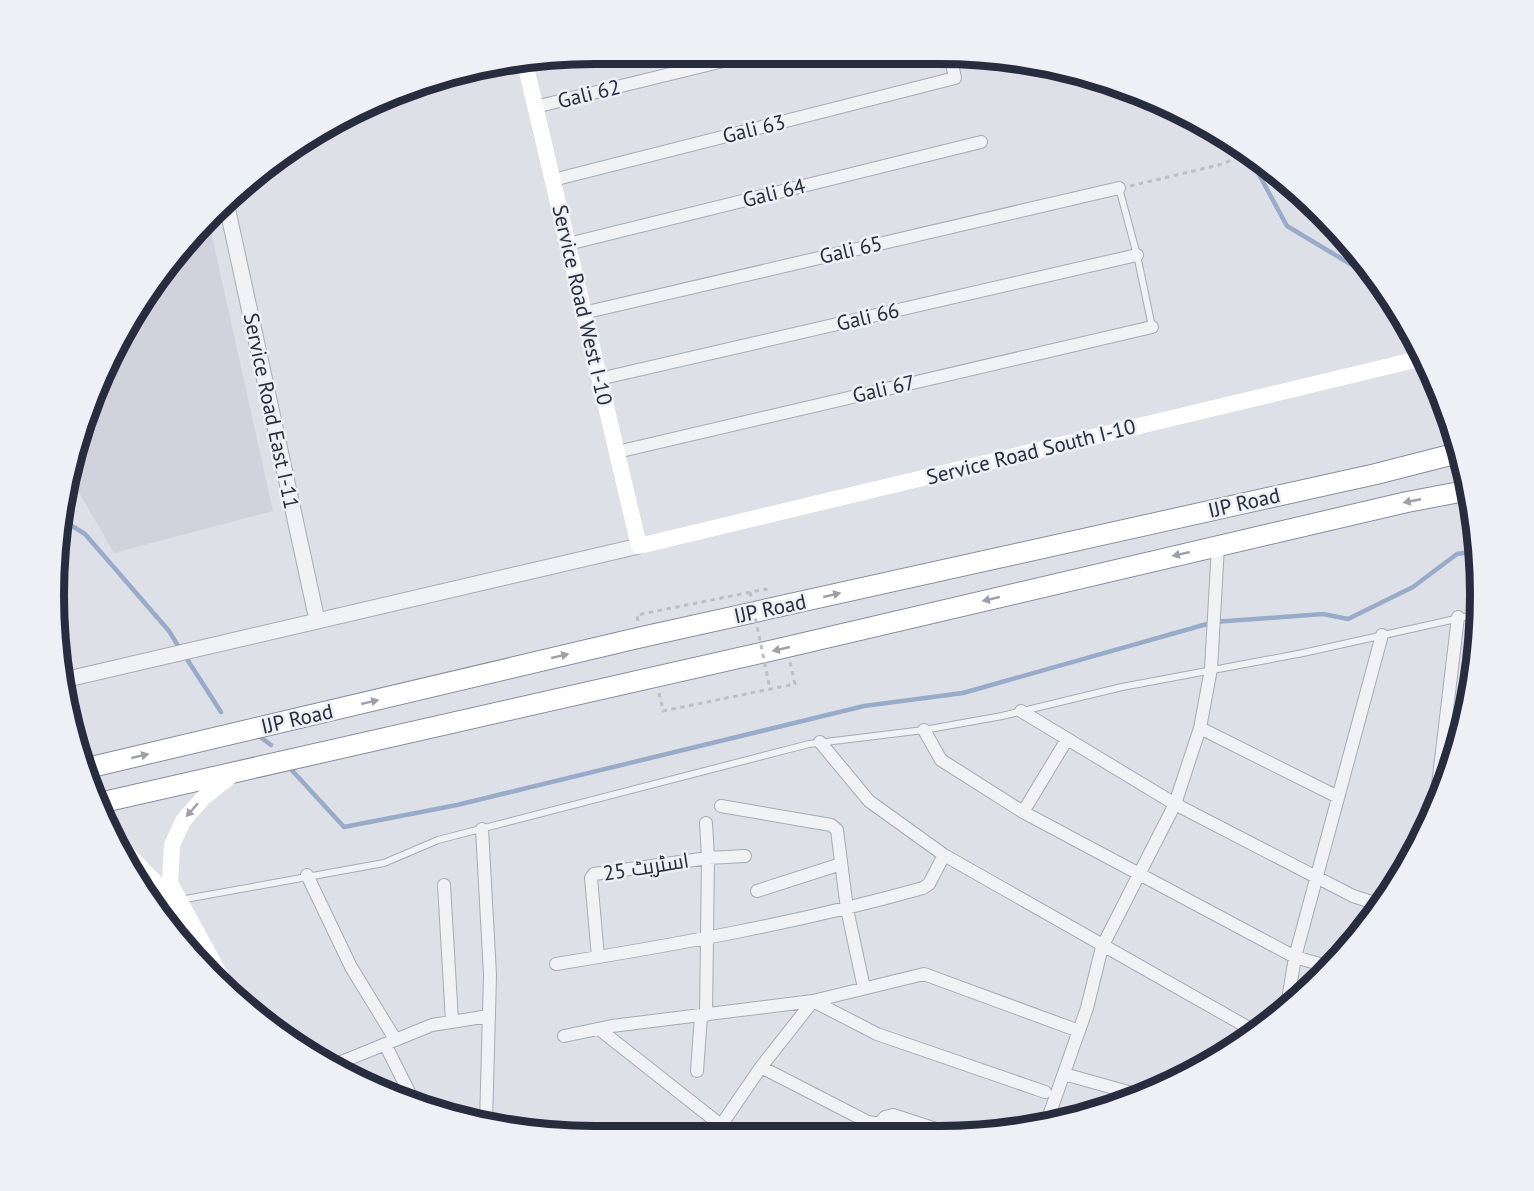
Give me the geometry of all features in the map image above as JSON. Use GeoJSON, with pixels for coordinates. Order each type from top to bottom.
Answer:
{"type":"FeatureCollection","features":[{"type":"Feature","properties":{"kind":"highway","name":"IJP Road"},"geometry":{"type":"LineString","coordinates":[[94,767],[642,637],[1376,474],[1450,455]]}},
{"type":"Feature","properties":{"kind":"highway","name":"IJP Road"},"geometry":{"type":"LineString","coordinates":[[106,800],[1459,492]]}},
{"type":"Feature","properties":{"kind":"main road","name":"Service Road West I-10"},"geometry":{"type":"LineString","coordinates":[[526,69],[639,546]]}},
{"type":"Feature","properties":{"kind":"main road","name":"Service Road South I-10"},"geometry":{"type":"LineString","coordinates":[[639,546],[1414,360]]}},
{"type":"Feature","properties":{"kind":"main road"},"geometry":{"type":"LineString","coordinates":[[215,966],[170,883],[172,845],[183,821],[203,798],[236,771]]}},
{"type":"Feature","properties":{"kind":"main road"},"geometry":{"type":"LineString","coordinates":[[138,865],[161,888],[180,927]]}},
{"type":"Feature","properties":{"kind":"street","name":"Gali 62"},"geometry":{"type":"LineString","coordinates":[[535,107],[711,64]]}},
{"type":"Feature","properties":{"kind":"street","name":"Gali 63"},"geometry":{"type":"LineString","coordinates":[[553,180],[955,78],[952,65]]}},
{"type":"Feature","properties":{"kind":"street","name":"Gali 64"},"geometry":{"type":"LineString","coordinates":[[568,244],[981,142]]}},
{"type":"Feature","properties":{"kind":"street","name":"Gali 65"},"geometry":{"type":"LineString","coordinates":[[583,313],[1119,188]]}},
{"type":"Feature","properties":{"kind":"street","name":"Service Road East I-11"},"geometry":{"type":"LineString","coordinates":[[228,212],[317,620]]}},
{"type":"Feature","properties":{"kind":"street","name":"Gali 66"},"geometry":{"type":"LineString","coordinates":[[599,380],[1137,255]]}},
{"type":"Feature","properties":{"kind":"street","name":"Gali 67"},"geometry":{"type":"LineString","coordinates":[[617,452],[1152,327]]}},
{"type":"Feature","properties":{"kind":"street"},"geometry":{"type":"LineString","coordinates":[[71,678],[209,644],[242,639],[639,546]]}},
{"type":"Feature","properties":{"kind":"street"},"geometry":{"type":"LineString","coordinates":[[1050,1114],[1079,1031],[1102,947],[1175,804],[1200,728],[1211,669],[1218,582],[1218,546]]}},
{"type":"Feature","properties":{"kind":"street"},"geometry":{"type":"LineString","coordinates":[[1440,769],[1458,617]]}},
{"type":"Feature","properties":{"kind":"street"},"geometry":{"type":"LineString","coordinates":[[1289,995],[1295,957],[1382,635]]}},
{"type":"Feature","properties":{"kind":"street"},"geometry":{"type":"LineString","coordinates":[[1021,711],[1066,741],[1175,804],[1353,896],[1372,902]]}},
{"type":"Feature","properties":{"kind":"street"},"geometry":{"type":"LineString","coordinates":[[1200,728],[1338,797]]}},
{"type":"Feature","properties":{"kind":"street"},"geometry":{"type":"LineString","coordinates":[[924,730],[941,760],[1023,812],[1295,957],[1320,964]]}},
{"type":"Feature","properties":{"kind":"street"},"geometry":{"type":"LineString","coordinates":[[1023,812],[1066,741]]}},
{"type":"Feature","properties":{"kind":"street"},"geometry":{"type":"LineString","coordinates":[[820,742],[869,801],[945,855],[1102,947],[1248,1027]]}},
{"type":"Feature","properties":{"kind":"street"},"geometry":{"type":"LineString","coordinates":[[721,806],[831,825],[837,830],[847,909],[864,988]]}},
{"type":"Feature","properties":{"kind":"street"},"geometry":{"type":"LineString","coordinates":[[697,1071],[703,1015],[706,936],[708,858],[706,823]]}},
{"type":"Feature","properties":{"kind":"street"},"geometry":{"type":"LineString","coordinates":[[482,829],[490,975],[486,1115]]}},
{"type":"Feature","properties":{"kind":"street"},"geometry":{"type":"LineString","coordinates":[[556,964],[706,936],[752,930],[847,909],[923,888],[929,884],[945,855]]}},
{"type":"Feature","properties":{"kind":"street","name":"اسٹریٹ 25"},"geometry":{"type":"LineString","coordinates":[[598,957],[591,878],[594,874],[708,858],[745,856]]}},
{"type":"Feature","properties":{"kind":"street"},"geometry":{"type":"LineString","coordinates":[[757,891],[841,864]]}},
{"type":"Feature","properties":{"kind":"street"},"geometry":{"type":"LineString","coordinates":[[307,875],[390,1041],[411,1093]]}},
{"type":"Feature","properties":{"kind":"street"},"geometry":{"type":"LineString","coordinates":[[444,885],[452,1021]]}},
{"type":"Feature","properties":{"kind":"street"},"geometry":{"type":"LineString","coordinates":[[564,1036],[599,1029],[813,1001],[924,974],[1079,1031]]}},
{"type":"Feature","properties":{"kind":"street"},"geometry":{"type":"LineString","coordinates":[[723,1126],[762,1067],[813,1001]]}},
{"type":"Feature","properties":{"kind":"street"},"geometry":{"type":"LineString","coordinates":[[813,1001],[877,1034],[1045,1092]]}},
{"type":"Feature","properties":{"kind":"street"},"geometry":{"type":"LineString","coordinates":[[342,1062],[432,1025],[489,1016]]}},
{"type":"Feature","properties":{"kind":"street"},"geometry":{"type":"LineString","coordinates":[[599,1029],[717,1126]]}},
{"type":"Feature","properties":{"kind":"street"},"geometry":{"type":"LineString","coordinates":[[762,1067],[868,1122],[879,1124],[885,1117],[893,1115],[927,1126]]}},
{"type":"Feature","properties":{"kind":"street"},"geometry":{"type":"LineString","coordinates":[[1064,1074],[1127,1092]]}},
{"type":"Feature","properties":{"kind":"lane"},"geometry":{"type":"LineString","coordinates":[[1119,188],[1137,255],[1152,327]]}},
{"type":"Feature","properties":{"kind":"lane"},"geometry":{"type":"LineString","coordinates":[[179,900],[307,875],[384,863],[438,840],[820,742],[924,730],[1211,669],[1303,653],[1469,615]]}},
{"type":"Feature","properties":{"kind":"path"},"geometry":{"type":"LineString","coordinates":[[1119,188],[1223,164],[1238,157]]}},
{"type":"Feature","properties":{"kind":"path"},"geometry":{"type":"LineString","coordinates":[[637,615],[766,589]]}},
{"type":"Feature","properties":{"kind":"path"},"geometry":{"type":"LineString","coordinates":[[750,592],[770,689]]}},
{"type":"Feature","properties":{"kind":"path"},"geometry":{"type":"LineString","coordinates":[[663,711],[795,684],[787,647]]}},
{"type":"Feature","properties":{"kind":"shaded area"},"geometry":{"type":"Polygon","coordinates":[[[211,230],[273,511],[114,553],[76,487],[83,458],[105,392],[136,330],[174,272],[211,230]]]}},
{"type":"Feature","properties":{"kind":"waterway"},"geometry":{"type":"LineString","coordinates":[[1257,170],[1287,226],[1356,268]]}},
{"type":"Feature","properties":{"kind":"waterway"},"geometry":{"type":"LineString","coordinates":[[69,524],[85,534],[169,631],[180,649]]}},
{"type":"Feature","properties":{"kind":"waterway"},"geometry":{"type":"LineString","coordinates":[[288,766],[344,827],[457,805],[864,706],[963,693],[1214,622],[1323,614],[1348,619],[1413,587],[1457,554],[1467,552]]}},
{"type":"Feature","properties":{"kind":"waterway"},"geometry":{"type":"LineString","coordinates":[[185,656],[221,712]]}},
{"type":"Feature","properties":{"kind":"waterway"},"geometry":{"type":"LineString","coordinates":[[259,736],[271,745]]}}]}
